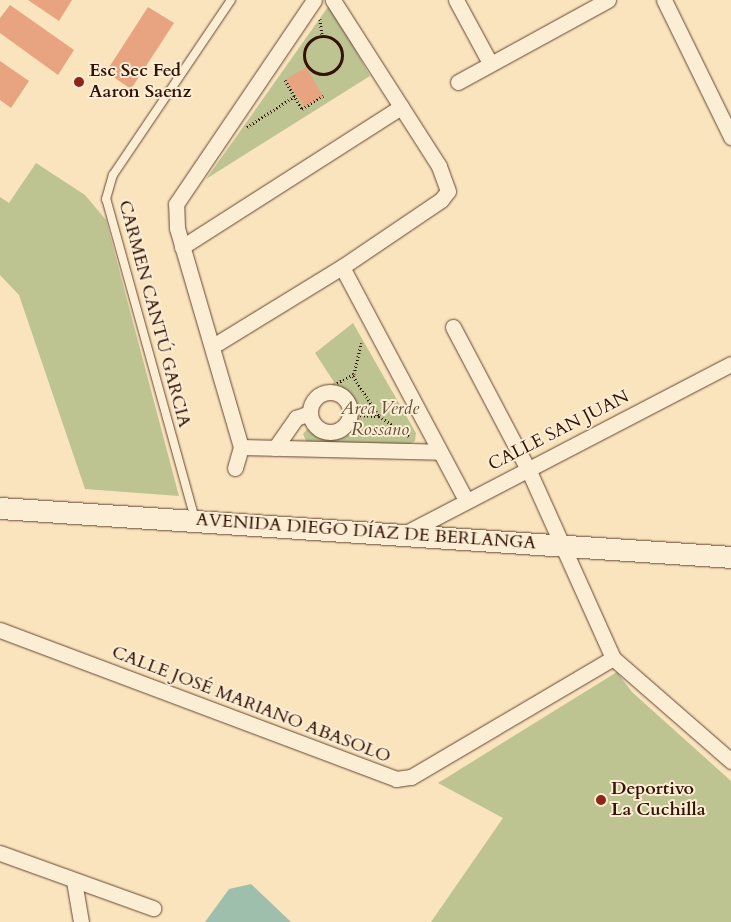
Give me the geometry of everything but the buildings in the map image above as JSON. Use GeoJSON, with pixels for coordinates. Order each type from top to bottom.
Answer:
{"type":"FeatureCollection","features":[{"type":"Feature","properties":{"kind":"street"},"geometry":{"type":"LineString","coordinates":[[235,468],[241,447],[213,346],[182,247],[175,214],[182,190],[314,0]]}},
{"type":"Feature","properties":{"kind":"street"},"geometry":{"type":"LineString","coordinates":[[213,346],[342,267],[441,200],[448,191],[447,180],[334,0]]}},
{"type":"Feature","properties":{"kind":"street"},"geometry":{"type":"LineString","coordinates":[[456,0],[490,63]]}},
{"type":"Feature","properties":{"kind":"street"},"geometry":{"type":"LineString","coordinates":[[458,82],[608,0]]}},
{"type":"Feature","properties":{"kind":"street"},"geometry":{"type":"LineString","coordinates":[[664,0],[731,137]]}},
{"type":"Feature","properties":{"kind":"street"},"geometry":{"type":"LineString","coordinates":[[182,247],[401,107]]}},
{"type":"Feature","properties":{"kind":"street"},"geometry":{"type":"LineString","coordinates":[[342,267],[466,500]]}},
{"type":"Feature","properties":{"kind":"street"},"geometry":{"type":"LineString","coordinates":[[453,327],[528,469],[612,658],[731,761]]}},
{"type":"Feature","properties":{"kind":"street","name":"CALLE SAN JUAN"},"geometry":{"type":"LineString","coordinates":[[406,533],[466,500],[731,364]]}},
{"type":"Feature","properties":{"kind":"street"},"geometry":{"type":"LineString","coordinates":[[275,448],[296,418],[310,413]]}},
{"type":"Feature","properties":{"kind":"street"},"geometry":{"type":"LineString","coordinates":[[241,447],[440,452]]}},
{"type":"Feature","properties":{"kind":"street","name":"AVENIDA DIEGO DÍAZ DE BERLANGA"},"geometry":{"type":"LineString","coordinates":[[0,508],[406,533],[731,557]]}},
{"type":"Feature","properties":{"kind":"street","name":"CALLE JOSÉ MARIANO ABASOLO"},"geometry":{"type":"LineString","coordinates":[[0,630],[396,779],[411,777],[612,658]]}},
{"type":"Feature","properties":{"kind":"street"},"geometry":{"type":"LineString","coordinates":[[0,853],[153,908]]}},
{"type":"Feature","properties":{"kind":"street"},"geometry":{"type":"LineString","coordinates":[[74,880],[81,922]]}},
{"type":"Feature","properties":{"kind":"lane","name":"CARMEN CANTÚ GARCIA"},"geometry":{"type":"LineString","coordinates":[[196,520],[106,199],[113,175],[231,0]]}},
{"type":"Feature","properties":{"kind":"path"},"geometry":{"type":"LineString","coordinates":[[320,19],[322,36]]}},
{"type":"Feature","properties":{"kind":"path"},"geometry":{"type":"LineString","coordinates":[[328,37],[339,34]]}},
{"type":"Feature","properties":{"kind":"path"},"geometry":{"type":"LineString","coordinates":[[322,36],[338,43],[341,60],[335,69],[323,74],[307,65],[304,52],[310,41],[322,36]]}},
{"type":"Feature","properties":{"kind":"path"},"geometry":{"type":"LineString","coordinates":[[285,80],[302,109],[323,96]]}},
{"type":"Feature","properties":{"kind":"path"},"geometry":{"type":"LineString","coordinates":[[241,130],[295,96]]}},
{"type":"Feature","properties":{"kind":"path"},"geometry":{"type":"LineString","coordinates":[[361,344],[352,376],[379,416],[412,439]]}},
{"type":"Feature","properties":{"kind":"path"},"geometry":{"type":"LineString","coordinates":[[336,383],[352,376]]}},
{"type":"Feature","properties":{"kind":"path"},"geometry":{"type":"LineString","coordinates":[[357,415],[379,416]]}},
{"type":"Feature","properties":{"kind":"green space"},"geometry":{"type":"Polygon","coordinates":[[[330,4],[370,76],[206,179],[241,130],[330,4]]]}},
{"type":"Feature","properties":{"kind":"green space"},"geometry":{"type":"Polygon","coordinates":[[[36,163],[85,195],[106,220],[179,496],[85,489],[19,295],[0,275],[0,197],[9,203],[36,163]]]}},
{"type":"Feature","properties":{"kind":"green space","name":"Area Verde Rossano"},"geometry":{"type":"Polygon","coordinates":[[[353,323],[416,433],[415,441],[405,447],[307,443],[303,434],[311,424],[336,435],[352,423],[356,412],[352,400],[331,386],[334,382],[315,353],[353,323]]]}},
{"type":"Feature","properties":{"kind":"green space","name":"Deportivo La Cuchilla"},"geometry":{"type":"Polygon","coordinates":[[[617,672],[632,692],[731,781],[731,922],[431,922],[503,818],[438,783],[617,672]]]}},
{"type":"Feature","properties":{"kind":"shaded area"},"geometry":{"type":"Polygon","coordinates":[[[251,884],[291,922],[205,922],[229,889],[251,884]]]}},
{"type":"Feature","properties":{"kind":"place","name":"Esc Sec Fed Aaron Saenz"},"geometry":{"type":"Point","coordinates":[79,82]}},
{"type":"Feature","properties":{"kind":"place","name":"Deportivo La Cuchilla"},"geometry":{"type":"Point","coordinates":[601,800]}}]}
